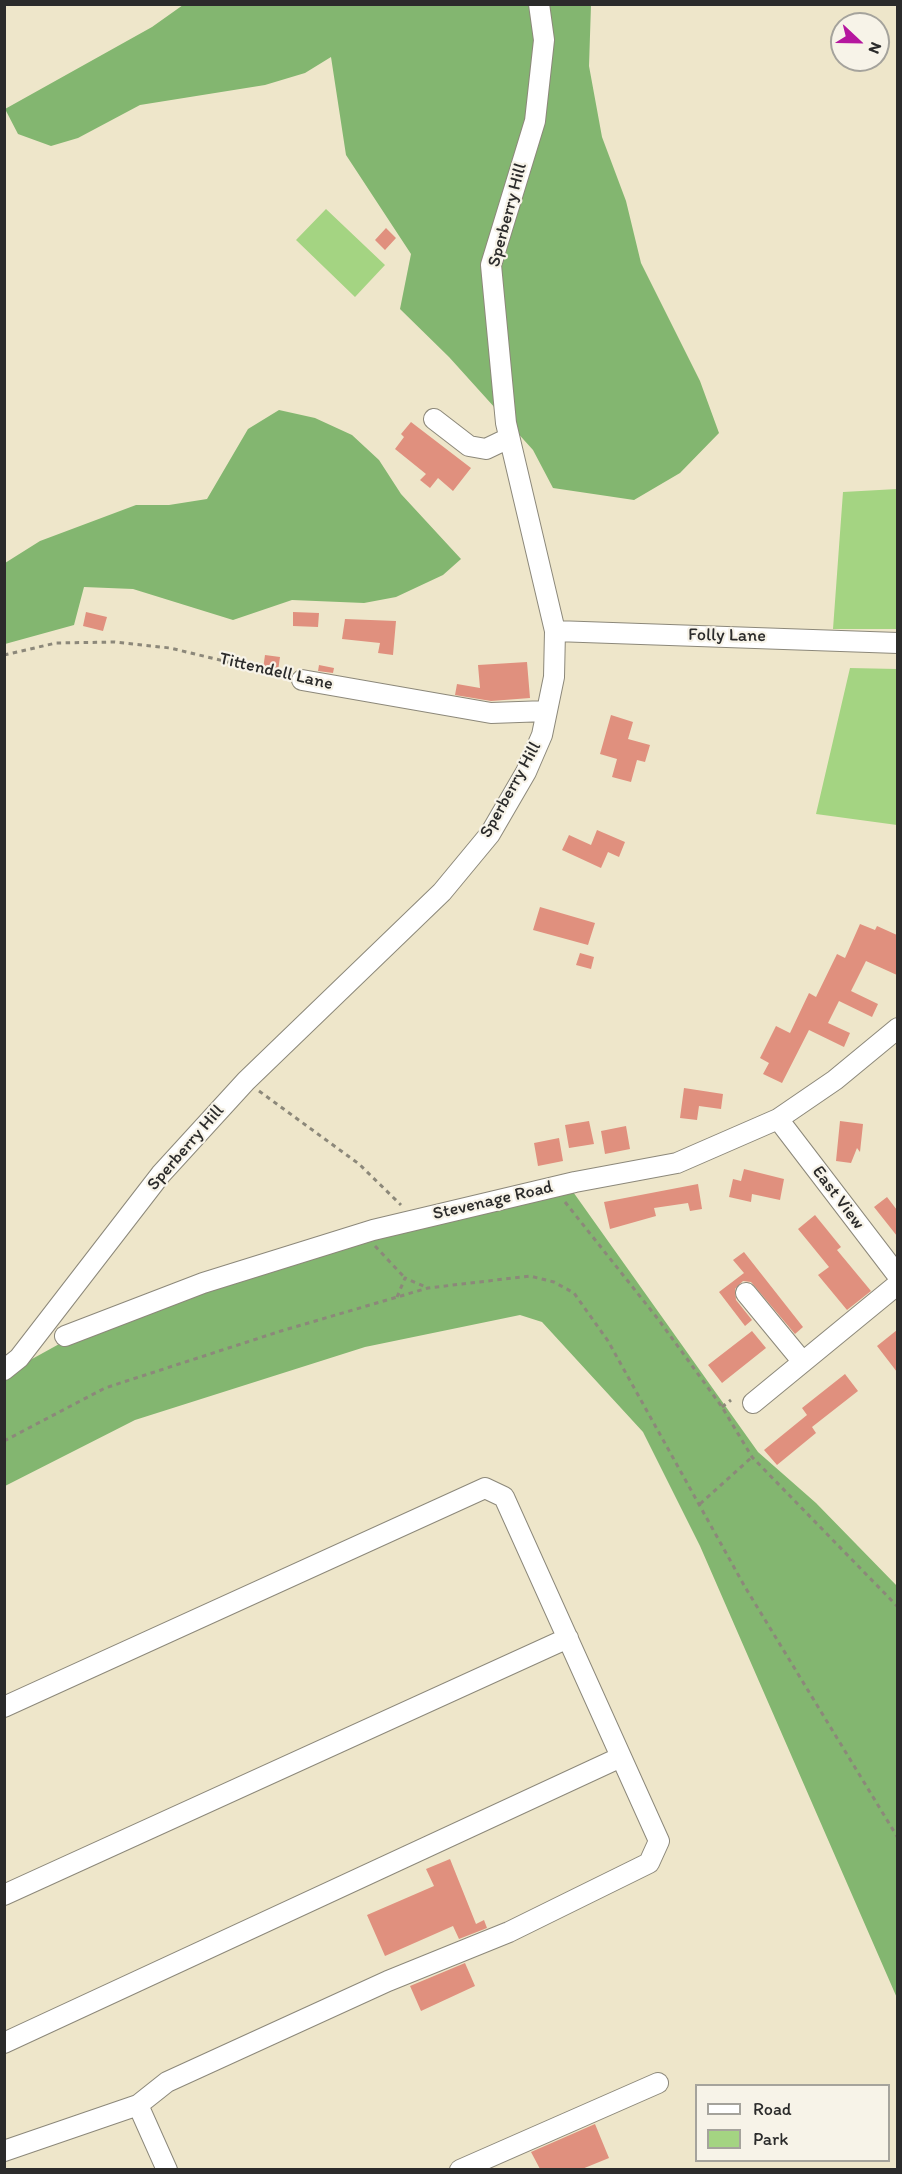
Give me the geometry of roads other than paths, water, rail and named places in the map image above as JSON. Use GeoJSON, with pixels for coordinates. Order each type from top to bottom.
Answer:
{"type":"FeatureCollection","features":[{"type":"Feature","properties":{"kind":"street","name":"Sperberry Hill"},"geometry":{"type":"LineString","coordinates":[[4,1370],[19,1358],[161,1174],[246,1081],[442,892],[490,834],[526,772],[542,735],[554,677],[555,631],[510,438],[491,264],[535,121],[544,40],[539,4]]}},
{"type":"Feature","properties":{"kind":"street"},"geometry":{"type":"LineString","coordinates":[[434,420],[469,447],[486,449],[510,438]]}},
{"type":"Feature","properties":{"kind":"street","name":"Folly Lane"},"geometry":{"type":"LineString","coordinates":[[555,631],[897,643]]}},
{"type":"Feature","properties":{"kind":"street","name":"Tittendell Lane"},"geometry":{"type":"LineString","coordinates":[[302,680],[491,713],[547,711]]}},
{"type":"Feature","properties":{"kind":"street","name":"Stevenage Road"},"geometry":{"type":"LineString","coordinates":[[66,1336],[203,1283],[415,1219],[574,1182],[677,1163],[778,1119],[835,1080],[897,1028]]}},
{"type":"Feature","properties":{"kind":"street","name":"East View"},"geometry":{"type":"LineString","coordinates":[[778,1119],[897,1276]]}},
{"type":"Feature","properties":{"kind":"street"},"geometry":{"type":"LineString","coordinates":[[753,1403],[897,1284]]}},
{"type":"Feature","properties":{"kind":"street"},"geometry":{"type":"LineString","coordinates":[[746,1293],[802,1361]]}},
{"type":"Feature","properties":{"kind":"street"},"geometry":{"type":"LineString","coordinates":[[4,1707],[485,1488],[504,1497],[659,1841],[649,1863],[508,1932],[388,1981],[167,2082],[138,2105],[4,2151]]}},
{"type":"Feature","properties":{"kind":"street"},"geometry":{"type":"LineString","coordinates":[[4,1895],[568,1638]]}},
{"type":"Feature","properties":{"kind":"street"},"geometry":{"type":"LineString","coordinates":[[4,2043],[621,1757]]}},
{"type":"Feature","properties":{"kind":"street"},"geometry":{"type":"LineString","coordinates":[[460,2169],[658,2083]]}},
{"type":"Feature","properties":{"kind":"street"},"geometry":{"type":"LineString","coordinates":[[138,2105],[166,2169]]}}]}
